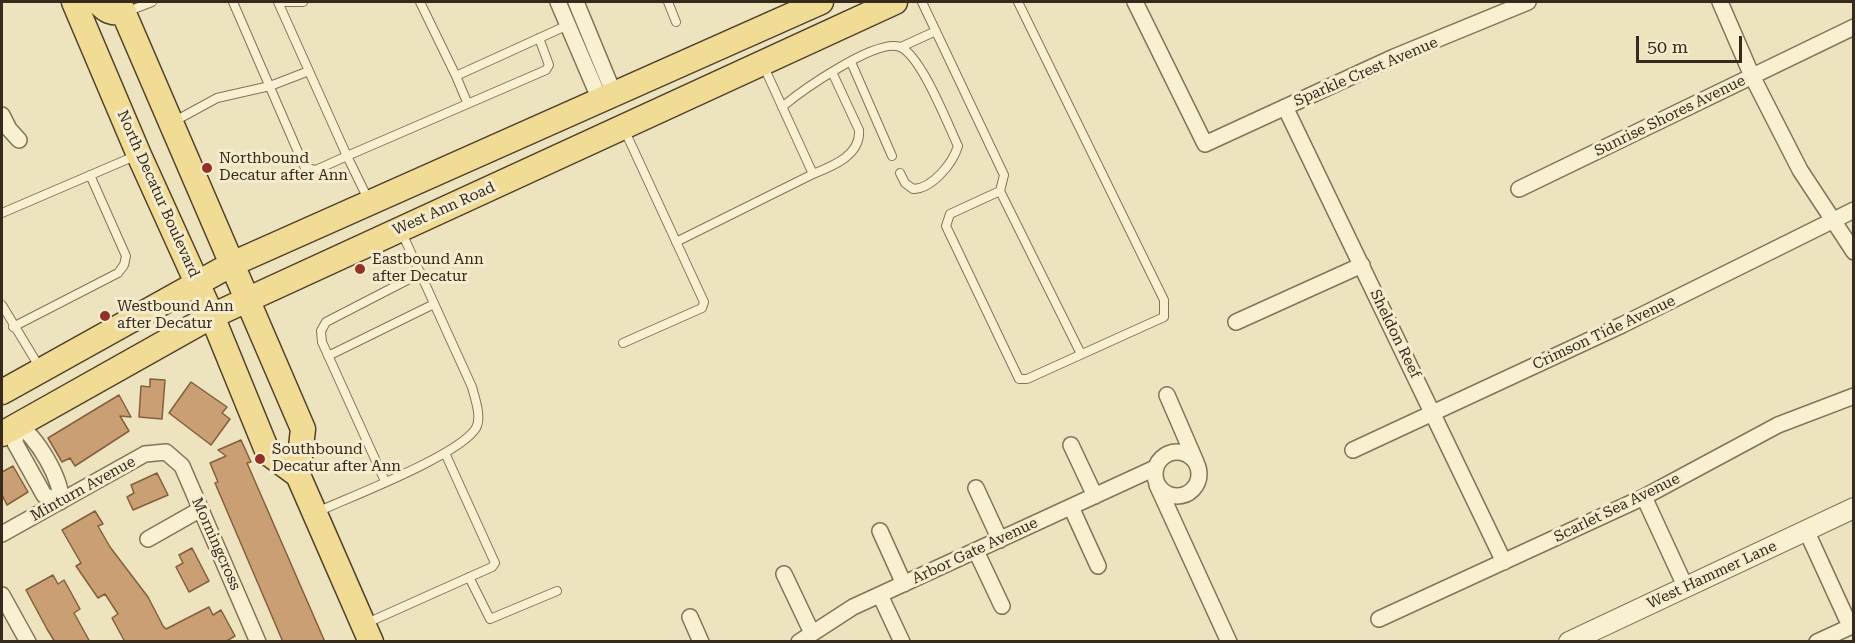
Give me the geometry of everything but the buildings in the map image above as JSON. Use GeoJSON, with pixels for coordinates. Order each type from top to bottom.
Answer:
{"type":"FeatureCollection","features":[{"type":"Feature","properties":{"kind":"main road","name":"North Decatur Boulevard"},"geometry":{"type":"LineString","coordinates":[[74,2],[139,154],[197,281],[268,453],[298,475]]}},
{"type":"Feature","properties":{"kind":"main road"},"geometry":{"type":"LineString","coordinates":[[98,2],[105,10],[115,14],[122,7],[303,429],[298,475],[367,633]]}},
{"type":"Feature","properties":{"kind":"main road"},"geometry":{"type":"LineString","coordinates":[[2,392],[197,281],[232,264],[821,2]]}},
{"type":"Feature","properties":{"kind":"main road","name":"West Ann Road"},"geometry":{"type":"LineString","coordinates":[[9,429],[212,316],[895,2]]}},
{"type":"Feature","properties":{"kind":"main road"},"geometry":{"type":"LineString","coordinates":[[623,126],[635,101],[696,58]]}},
{"type":"Feature","properties":{"kind":"main road"},"geometry":{"type":"LineString","coordinates":[[521,174],[586,129],[607,97]]}},
{"type":"Feature","properties":{"kind":"street"},"geometry":{"type":"LineString","coordinates":[[558,2],[607,97]]}},
{"type":"Feature","properties":{"kind":"street"},"geometry":{"type":"LineString","coordinates":[[576,2],[607,97]]}},
{"type":"Feature","properties":{"kind":"street","name":"Sparkle Crest Avenue"},"geometry":{"type":"LineString","coordinates":[[1135,2],[1204,144],[1528,2]]}},
{"type":"Feature","properties":{"kind":"street"},"geometry":{"type":"LineString","coordinates":[[1720,2],[1752,76],[1800,170],[1854,252]]}},
{"type":"Feature","properties":{"kind":"street","name":"Sunrise Shores Avenue"},"geometry":{"type":"LineString","coordinates":[[1519,189],[1854,27]]}},
{"type":"Feature","properties":{"kind":"street","name":"Sheldon Reef"},"geometry":{"type":"LineString","coordinates":[[1285,107],[1504,562]]}},
{"type":"Feature","properties":{"kind":"street"},"geometry":{"type":"LineString","coordinates":[[2,115],[9,129],[19,140]]}},
{"type":"Feature","properties":{"kind":"street","name":"Crimson Tide Avenue"},"geometry":{"type":"LineString","coordinates":[[1353,450],[1622,325],[1854,210]]}},
{"type":"Feature","properties":{"kind":"street"},"geometry":{"type":"LineString","coordinates":[[1236,322],[1362,265]]}},
{"type":"Feature","properties":{"kind":"street"},"geometry":{"type":"LineString","coordinates":[[1157,485],[1168,495],[1176,497],[1191,492],[1199,480],[1198,464],[1167,395]]}},
{"type":"Feature","properties":{"kind":"street","name":"Scarlet Sea Avenue"},"geometry":{"type":"LineString","coordinates":[[1379,619],[1644,497],[1778,425],[1854,396]]}},
{"type":"Feature","properties":{"kind":"street"},"geometry":{"type":"LineString","coordinates":[[9,429],[32,435],[60,485],[60,502]]}},
{"type":"Feature","properties":{"kind":"street"},"geometry":{"type":"LineString","coordinates":[[1071,445],[1095,496]]}},
{"type":"Feature","properties":{"kind":"street","name":"Minturn Avenue"},"geometry":{"type":"LineString","coordinates":[[2,534],[145,454],[166,452]]}},
{"type":"Feature","properties":{"kind":"street","name":"Morningcross"},"geometry":{"type":"LineString","coordinates":[[166,452],[182,466],[258,642]]}},
{"type":"Feature","properties":{"kind":"street"},"geometry":{"type":"LineString","coordinates":[[1198,464],[1193,458],[1179,452],[1164,456],[1155,468],[1157,485],[1229,642]]}},
{"type":"Feature","properties":{"kind":"street","name":"Arbor Gate Avenue"},"geometry":{"type":"LineString","coordinates":[[806,638],[853,608],[1155,468]]}},
{"type":"Feature","properties":{"kind":"street"},"geometry":{"type":"LineString","coordinates":[[976,488],[1000,540]]}},
{"type":"Feature","properties":{"kind":"street"},"geometry":{"type":"LineString","coordinates":[[1644,497],[1686,588]]}},
{"type":"Feature","properties":{"kind":"street"},"geometry":{"type":"LineString","coordinates":[[1071,507],[1098,567]]}},
{"type":"Feature","properties":{"kind":"street","name":"West Hammer Lane"},"geometry":{"type":"LineString","coordinates":[[1569,642],[1854,508]]}},
{"type":"Feature","properties":{"kind":"street"},"geometry":{"type":"LineString","coordinates":[[148,539],[201,509]]}},
{"type":"Feature","properties":{"kind":"street"},"geometry":{"type":"LineString","coordinates":[[1806,530],[1852,626],[1817,642]]}},
{"type":"Feature","properties":{"kind":"street"},"geometry":{"type":"LineString","coordinates":[[880,531],[904,584]]}},
{"type":"Feature","properties":{"kind":"street"},"geometry":{"type":"LineString","coordinates":[[976,551],[1002,606]]}},
{"type":"Feature","properties":{"kind":"street"},"geometry":{"type":"LineString","coordinates":[[784,574],[806,638]]}},
{"type":"Feature","properties":{"kind":"street"},"geometry":{"type":"LineString","coordinates":[[2,595],[28,642]]}},
{"type":"Feature","properties":{"kind":"street"},"geometry":{"type":"LineString","coordinates":[[880,595],[902,642]]}},
{"type":"Feature","properties":{"kind":"street"},"geometry":{"type":"LineString","coordinates":[[690,617],[701,642]]}},
{"type":"Feature","properties":{"kind":"lane"},"geometry":{"type":"LineString","coordinates":[[122,7],[152,2]]}},
{"type":"Feature","properties":{"kind":"lane"},"geometry":{"type":"LineString","coordinates":[[233,2],[305,168],[316,170],[467,102],[473,103],[546,70],[549,65],[548,58],[539,38]]}},
{"type":"Feature","properties":{"kind":"lane"},"geometry":{"type":"LineString","coordinates":[[303,2],[279,2],[369,202]]}},
{"type":"Feature","properties":{"kind":"lane"},"geometry":{"type":"LineString","coordinates":[[420,2],[467,102]]}},
{"type":"Feature","properties":{"kind":"lane"},"geometry":{"type":"LineString","coordinates":[[668,2],[676,22]]}},
{"type":"Feature","properties":{"kind":"lane"},"geometry":{"type":"LineString","coordinates":[[922,2],[1004,175],[1000,191],[1081,354]]}},
{"type":"Feature","properties":{"kind":"lane"},"geometry":{"type":"LineString","coordinates":[[1000,191],[950,214],[946,226],[1019,379],[1027,379],[1164,317],[1164,300],[1018,2]]}},
{"type":"Feature","properties":{"kind":"lane"},"geometry":{"type":"LineString","coordinates":[[456,76],[568,25]]}},
{"type":"Feature","properties":{"kind":"lane"},"geometry":{"type":"LineString","coordinates":[[782,107],[807,86],[851,62],[892,46],[901,47],[936,31]]}},
{"type":"Feature","properties":{"kind":"lane"},"geometry":{"type":"LineString","coordinates":[[900,173],[905,183],[918,189],[932,181],[955,157],[958,146],[928,81],[911,55],[901,47]]}},
{"type":"Feature","properties":{"kind":"lane"},"geometry":{"type":"LineString","coordinates":[[762,62],[813,174]]}},
{"type":"Feature","properties":{"kind":"lane"},"geometry":{"type":"LineString","coordinates":[[851,62],[892,156]]}},
{"type":"Feature","properties":{"kind":"lane"},"geometry":{"type":"LineString","coordinates":[[172,123],[217,98],[270,86],[309,71]]}},
{"type":"Feature","properties":{"kind":"lane"},"geometry":{"type":"LineString","coordinates":[[676,242],[838,163],[854,149],[860,138],[859,130],[832,72]]}},
{"type":"Feature","properties":{"kind":"lane"},"geometry":{"type":"LineString","coordinates":[[623,126],[704,302],[702,308],[623,343]]}},
{"type":"Feature","properties":{"kind":"lane"},"geometry":{"type":"LineString","coordinates":[[2,213],[139,154]]}},
{"type":"Feature","properties":{"kind":"lane"},"geometry":{"type":"LineString","coordinates":[[13,327],[118,273],[124,265],[126,256],[90,175]]}},
{"type":"Feature","properties":{"kind":"lane"},"geometry":{"type":"LineString","coordinates":[[314,513],[445,453],[467,440],[477,426],[477,408],[472,387],[400,228]]}},
{"type":"Feature","properties":{"kind":"lane"},"geometry":{"type":"LineString","coordinates":[[384,481],[322,342],[321,331],[326,322],[422,273]]}},
{"type":"Feature","properties":{"kind":"lane"},"geometry":{"type":"LineString","coordinates":[[2,304],[13,327],[41,369]]}},
{"type":"Feature","properties":{"kind":"lane"},"geometry":{"type":"LineString","coordinates":[[328,356],[434,304]]}},
{"type":"Feature","properties":{"kind":"lane"},"geometry":{"type":"LineString","coordinates":[[367,633],[469,577],[492,567],[495,558],[445,453]]}},
{"type":"Feature","properties":{"kind":"lane"},"geometry":{"type":"LineString","coordinates":[[469,577],[490,619],[557,591]]}},
{"type":"Feature","properties":{"kind":"place","name":"Northbound Decatur after Ann"},"geometry":{"type":"Point","coordinates":[207,168]}},
{"type":"Feature","properties":{"kind":"place","name":"Eastbound Ann after Decatur"},"geometry":{"type":"Point","coordinates":[360,269]}},
{"type":"Feature","properties":{"kind":"place","name":"Westbound Ann after Decatur"},"geometry":{"type":"Point","coordinates":[105,316]}},
{"type":"Feature","properties":{"kind":"place","name":"Southbound Decatur after Ann"},"geometry":{"type":"Point","coordinates":[260,459]}}]}
